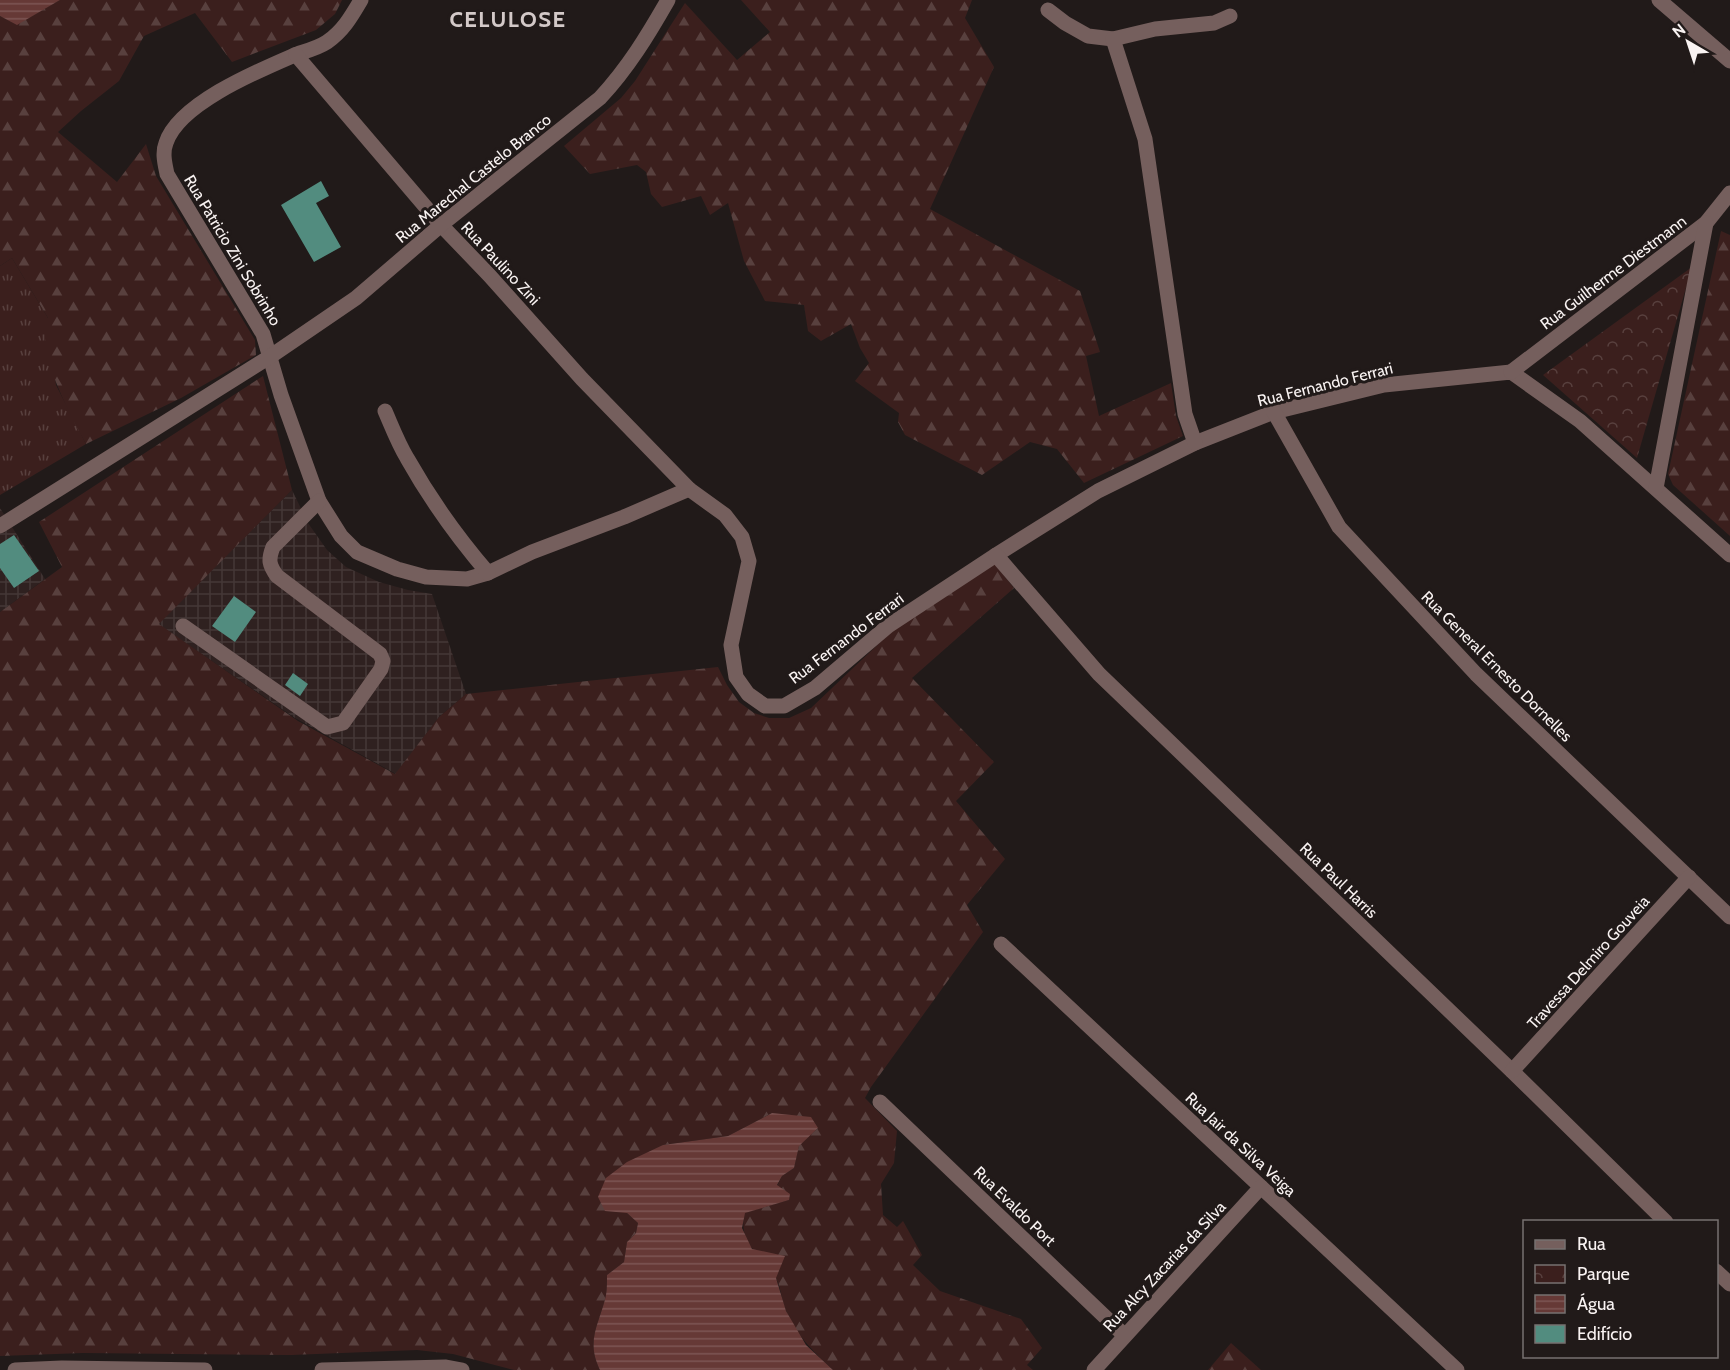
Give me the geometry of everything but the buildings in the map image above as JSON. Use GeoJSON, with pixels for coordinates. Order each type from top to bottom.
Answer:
{"type":"FeatureCollection","features":[{"type":"Feature","properties":{"kind":"street","name":"Rua Patricio Zini Sobrinho"},"geometry":{"type":"LineString","coordinates":[[271,356],[263,334],[168,174],[164,159],[165,144],[172,130],[184,116],[224,87],[324,44],[341,31],[361,0]]}},
{"type":"Feature","properties":{"kind":"street","name":"Rua Marechal Castelo Branco"},"geometry":{"type":"LineString","coordinates":[[5,523],[271,356],[356,298],[441,225],[600,98],[622,75],[668,0]]}},
{"type":"Feature","properties":{"kind":"street"},"geometry":{"type":"LineString","coordinates":[[1665,2],[1730,61]]}},
{"type":"Feature","properties":{"kind":"street"},"geometry":{"type":"LineString","coordinates":[[1048,10],[1065,24],[1088,36],[1113,39],[1155,29],[1214,23],[1230,16]]}},
{"type":"Feature","properties":{"kind":"street"},"geometry":{"type":"LineString","coordinates":[[1113,39],[1145,140],[1185,414],[1195,443]]}},
{"type":"Feature","properties":{"kind":"street","name":"Rua Paulino Zini"},"geometry":{"type":"LineString","coordinates":[[296,55],[441,225],[582,379],[689,489]]}},
{"type":"Feature","properties":{"kind":"street","name":"Rua Guilherme Diestmann"},"geometry":{"type":"LineString","coordinates":[[1510,372],[1706,223],[1730,193]]}},
{"type":"Feature","properties":{"kind":"street"},"geometry":{"type":"LineString","coordinates":[[1656,488],[1706,223]]}},
{"type":"Feature","properties":{"kind":"street"},"geometry":{"type":"LineString","coordinates":[[271,356],[281,395],[319,501],[341,536],[357,552],[407,572],[443,579],[466,579],[488,573],[532,552],[689,489]]}},
{"type":"Feature","properties":{"kind":"street"},"geometry":{"type":"LineString","coordinates":[[1510,372],[1580,421],[1730,555]]}},
{"type":"Feature","properties":{"kind":"street","name":"Rua Fernando Ferrari"},"geometry":{"type":"LineString","coordinates":[[689,489],[725,515],[742,537],[749,561],[731,645],[736,677],[748,694],[765,706],[784,706],[815,688],[888,626],[996,555],[1098,491],[1195,443],[1274,412],[1384,385],[1510,372]]}},
{"type":"Feature","properties":{"kind":"street"},"geometry":{"type":"LineString","coordinates":[[385,411],[406,457],[425,488],[465,545],[488,573]]}},
{"type":"Feature","properties":{"kind":"street","name":"Rua General Ernesto Dornelles"},"geometry":{"type":"LineString","coordinates":[[1274,412],[1339,527],[1476,674],[1730,917]]}},
{"type":"Feature","properties":{"kind":"street"},"geometry":{"type":"LineString","coordinates":[[183,626],[327,727],[343,723],[381,669],[383,661],[380,654],[278,576],[269,565],[273,547],[319,501]]}},
{"type":"Feature","properties":{"kind":"street","name":"Rua Paul Harris"},"geometry":{"type":"LineString","coordinates":[[996,555],[1098,674],[1665,1220]]}},
{"type":"Feature","properties":{"kind":"street","name":"Travessa Delmiro Gouveia"},"geometry":{"type":"LineString","coordinates":[[1512,1071],[1689,878]]}},
{"type":"Feature","properties":{"kind":"street","name":"Rua Jair da Silva Veiga"},"geometry":{"type":"LineString","coordinates":[[1001,944],[1457,1370]]}},
{"type":"Feature","properties":{"kind":"street","name":"Rua Evaldo Port"},"geometry":{"type":"LineString","coordinates":[[880,1102],[1124,1335]]}},
{"type":"Feature","properties":{"kind":"street","name":"Rua Alcy Zacarias da Silva"},"geometry":{"type":"LineString","coordinates":[[1094,1370],[1261,1187]]}},
{"type":"Feature","properties":{"kind":"street"},"geometry":{"type":"LineString","coordinates":[[1718,1273],[1730,1284]]}},
{"type":"Feature","properties":{"kind":"street"},"geometry":{"type":"LineString","coordinates":[[322,1370],[446,1367],[462,1370]]}},
{"type":"Feature","properties":{"kind":"street"},"geometry":{"type":"LineString","coordinates":[[15,1370],[62,1368],[205,1370]]}},
{"type":"Feature","properties":{"kind":"shaded area"},"geometry":{"type":"Polygon","coordinates":[[[292,490],[308,523],[327,550],[346,567],[379,582],[432,594],[466,694],[439,717],[396,774],[295,718],[158,624],[292,490]]]}},
{"type":"Feature","properties":{"kind":"shaded area"},"geometry":{"type":"Polygon","coordinates":[[[0,508],[45,579],[0,612],[0,508]]]}},
{"type":"Feature","properties":{"kind":"green space"},"geometry":{"type":"Polygon","coordinates":[[[60,0],[342,0],[335,14],[316,30],[232,62],[195,13],[144,36],[119,81],[58,132],[117,182],[146,144],[156,176],[255,340],[256,355],[181,398],[86,444],[63,400],[50,365],[45,332],[48,318],[12,258],[0,266],[0,16],[17,24],[60,0]]]}},
{"type":"Feature","properties":{"kind":"green space"},"geometry":{"type":"Polygon","coordinates":[[[741,0],[972,0],[965,18],[994,67],[930,209],[1080,291],[1100,352],[1086,356],[1099,416],[1171,383],[1176,416],[1183,436],[1084,483],[1057,449],[1030,442],[982,475],[905,435],[898,422],[899,413],[855,381],[869,363],[860,348],[851,324],[821,341],[808,331],[804,305],[765,301],[744,261],[728,203],[710,215],[701,196],[662,207],[651,194],[646,172],[637,165],[590,174],[564,146],[621,98],[635,81],[685,3],[737,60],[770,32],[741,0]]]}},
{"type":"Feature","properties":{"kind":"green space"},"geometry":{"type":"Polygon","coordinates":[[[1721,231],[1730,235],[1730,536],[1673,485],[1668,474],[1721,231]]]}},
{"type":"Feature","properties":{"kind":"green space"},"geometry":{"type":"Polygon","coordinates":[[[12,258],[48,318],[56,385],[86,444],[0,495],[0,266],[12,258]]]}},
{"type":"Feature","properties":{"kind":"green space"},"geometry":{"type":"Polygon","coordinates":[[[1692,267],[1637,458],[1543,375],[1692,267]]]}},
{"type":"Feature","properties":{"kind":"green space"},"geometry":{"type":"Polygon","coordinates":[[[263,376],[292,490],[159,624],[298,721],[395,774],[439,717],[466,694],[718,667],[739,702],[754,713],[769,718],[789,718],[811,708],[892,631],[994,563],[1014,588],[912,678],[994,762],[956,801],[1005,859],[967,905],[983,932],[865,1098],[897,1131],[894,1163],[881,1184],[883,1215],[897,1227],[903,1221],[922,1255],[913,1265],[940,1291],[1021,1319],[1042,1348],[1027,1365],[1033,1370],[833,1370],[805,1342],[794,1326],[785,1308],[777,1281],[752,1249],[745,1234],[744,1213],[789,1200],[777,1186],[782,1176],[794,1168],[799,1145],[818,1128],[772,1113],[728,1136],[663,1145],[627,1213],[638,1223],[636,1233],[627,1242],[624,1262],[607,1275],[606,1295],[594,1340],[594,1350],[600,1370],[514,1370],[453,1354],[417,1350],[291,1355],[83,1353],[0,1356],[0,612],[62,567],[39,522],[263,376]]]}},
{"type":"Feature","properties":{"kind":"green space"},"geometry":{"type":"Polygon","coordinates":[[[1231,1343],[1261,1370],[1208,1370],[1231,1343]]]}},
{"type":"Feature","properties":{"kind":"water"},"geometry":{"type":"Polygon","coordinates":[[[0,0],[60,0],[17,25],[0,16],[0,0]]]}},
{"type":"Feature","properties":{"kind":"water"},"geometry":{"type":"Polygon","coordinates":[[[772,1113],[811,1117],[818,1128],[799,1146],[794,1168],[782,1176],[777,1185],[790,1194],[789,1200],[745,1213],[742,1228],[752,1249],[785,1256],[776,1278],[786,1311],[806,1345],[833,1370],[600,1370],[594,1350],[594,1340],[606,1295],[607,1275],[624,1262],[627,1242],[636,1233],[638,1223],[627,1213],[605,1211],[598,1197],[606,1178],[627,1162],[663,1145],[728,1136],[772,1113]]]}},
{"type":"Feature","properties":{"kind":"district","name":"CELULOSE"},"geometry":{"type":"Point","coordinates":[508,19]}}]}
